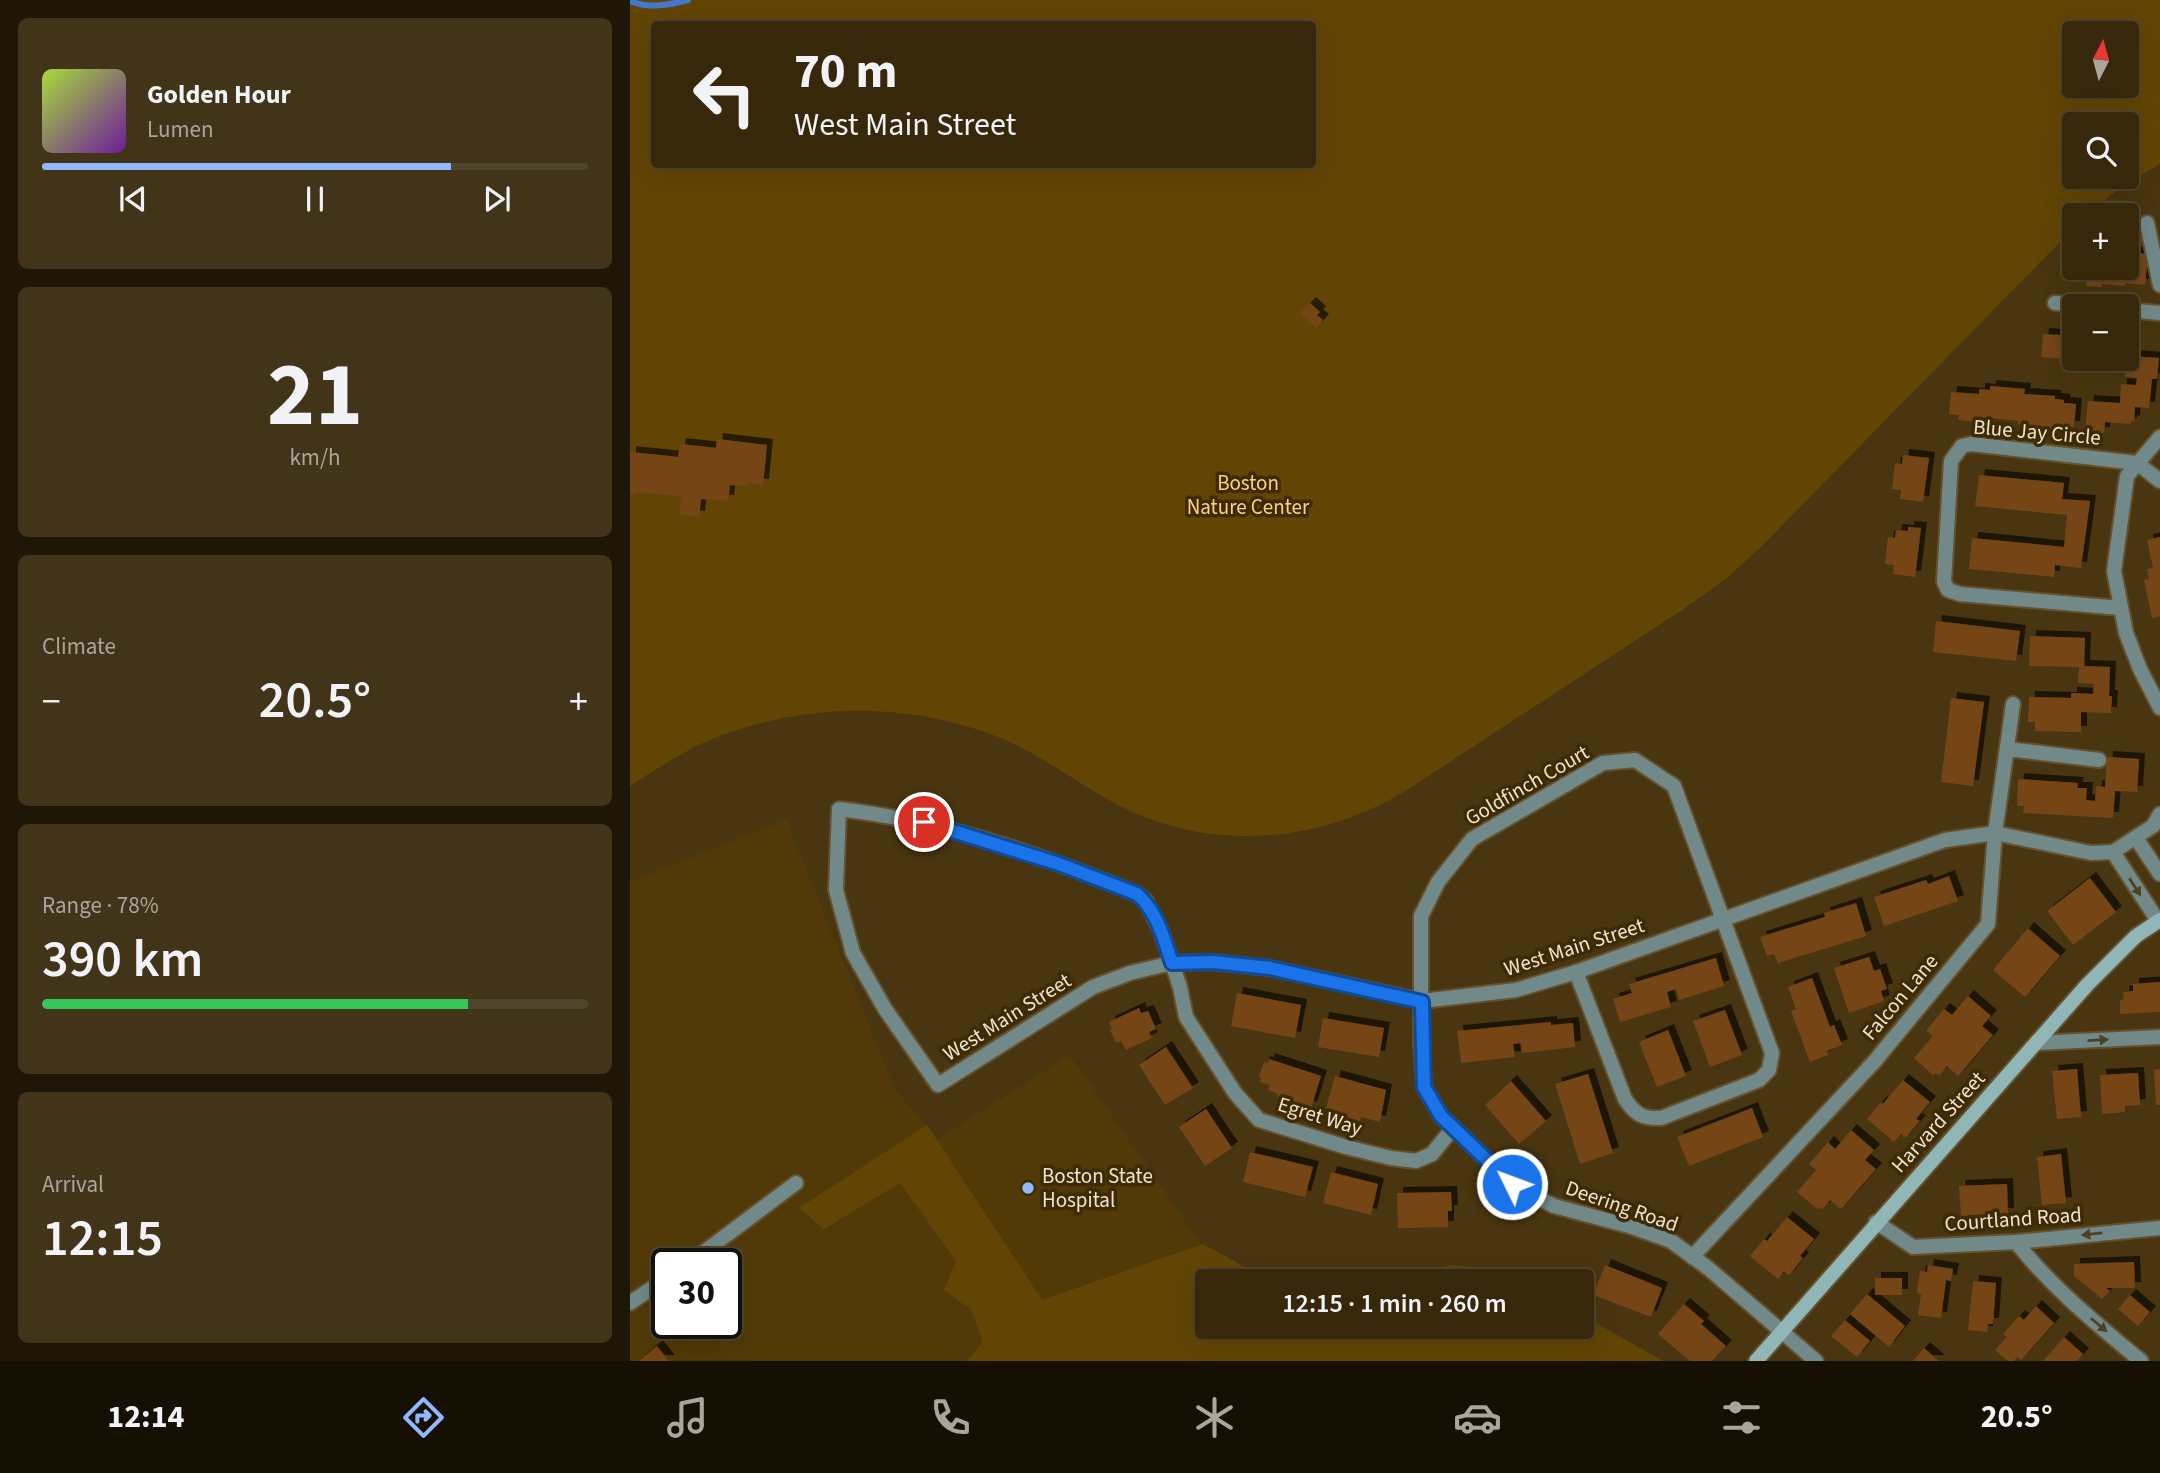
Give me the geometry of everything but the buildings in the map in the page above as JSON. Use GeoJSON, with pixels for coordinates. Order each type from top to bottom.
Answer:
{"type":"FeatureCollection","features":[{"type":"Feature","properties":{"kind":"main road","name":"Harvard Street"},"geometry":{"type":"LineString","coordinates":[[1756,1361],[2087,985],[2136,936],[2159,921]]}},
{"type":"Feature","properties":{"kind":"street"},"geometry":{"type":"LineString","coordinates":[[2147,223],[2160,285]]}},
{"type":"Feature","properties":{"kind":"street"},"geometry":{"type":"LineString","coordinates":[[2055,303],[2062,304]]}},
{"type":"Feature","properties":{"kind":"street"},"geometry":{"type":"LineString","coordinates":[[2139,311],[2160,313]]}},
{"type":"Feature","properties":{"kind":"street"},"geometry":{"type":"LineString","coordinates":[[2160,436],[2127,476],[2114,571],[2126,633],[2140,669],[2160,708]]}},
{"type":"Feature","properties":{"kind":"street","name":"Blue Jay Circle"},"geometry":{"type":"LineString","coordinates":[[2120,608],[1960,594],[1948,590],[1944,582],[1951,461],[1962,446],[1971,444],[2137,463]]}},
{"type":"Feature","properties":{"kind":"street"},"geometry":{"type":"LineString","coordinates":[[2137,463],[2160,481]]}},
{"type":"Feature","properties":{"kind":"street","name":"Falcon Lane"},"geometry":{"type":"LineString","coordinates":[[1692,1257],[1874,1062],[1988,924],[1996,833],[2013,704]]}},
{"type":"Feature","properties":{"kind":"street"},"geometry":{"type":"LineString","coordinates":[[2008,749],[2099,760]]}},
{"type":"Feature","properties":{"kind":"street","name":"Goldfinch Court"},"geometry":{"type":"LineString","coordinates":[[1422,1002],[1421,916],[1438,882],[1472,839],[1603,763],[1635,760],[1674,786],[1772,1054],[1769,1070],[1759,1080],[1661,1118],[1646,1119],[1634,1112],[1625,1099],[1576,972]]}},
{"type":"Feature","properties":{"kind":"street","name":"Egret Way"},"geometry":{"type":"LineString","coordinates":[[938,1085],[885,1009],[853,953],[836,890],[839,809],[924,822],[1059,864],[1137,894],[1146,901],[1161,931],[1186,1017],[1234,1093],[1259,1120],[1346,1147],[1416,1161],[1432,1154],[1453,1128]]}},
{"type":"Feature","properties":{"kind":"street"},"geometry":{"type":"LineString","coordinates":[[2159,921],[2113,852],[2153,826],[2160,814]]}},
{"type":"Feature","properties":{"kind":"street","name":"West Main Street"},"geometry":{"type":"LineString","coordinates":[[938,1085],[1093,987],[1130,973],[1172,963],[1213,962],[1270,968],[1422,1002],[1516,990],[1576,972],[1945,839],[1996,833],[2091,853],[2113,852]]}},
{"type":"Feature","properties":{"kind":"street"},"geometry":{"type":"LineString","coordinates":[[2136,838],[2160,874]]}},
{"type":"Feature","properties":{"kind":"street","name":"Deering Road"},"geometry":{"type":"LineString","coordinates":[[1422,1002],[1424,1087],[1441,1116],[1512,1184],[1554,1206],[1629,1226],[1671,1241],[1816,1361]]}},
{"type":"Feature","properties":{"kind":"street"},"geometry":{"type":"LineString","coordinates":[[2036,1043],[2160,1037]]}},
{"type":"Feature","properties":{"kind":"street"},"geometry":{"type":"LineString","coordinates":[[709,1248],[796,1183]]}},
{"type":"Feature","properties":{"kind":"street","name":"Courtland Road"},"geometry":{"type":"LineString","coordinates":[[1876,1223],[1913,1247],[2016,1242],[2160,1228]]}},
{"type":"Feature","properties":{"kind":"street"},"geometry":{"type":"LineString","coordinates":[[2016,1242],[2037,1269],[2141,1361]]}},
{"type":"Feature","properties":{"kind":"street"},"geometry":{"type":"LineString","coordinates":[[630,1303],[651,1289]]}},
{"type":"Feature","properties":{"kind":"shaded area"},"geometry":{"type":"Polygon","coordinates":[[[786,819],[894,1088],[938,1139],[1070,1055],[1218,1269],[1195,1269],[1195,1339],[1235,1339],[1281,1361],[630,1361],[630,882],[786,819]]]}},
{"type":"Feature","properties":{"kind":"green space","name":"Boston Nature Center"},"geometry":{"type":"Polygon","coordinates":[[[630,0],[2160,0],[2160,164],[2139,176],[2139,112],[2062,112],[2062,189],[2118,189],[2101,203],[2062,203],[2062,240],[1763,545],[1726,579],[1407,790],[1372,809],[1335,823],[1297,832],[1259,836],[1220,835],[1182,829],[1145,817],[1109,800],[1038,757],[993,735],[921,716],[884,712],[847,711],[774,720],[738,730],[694,748],[630,786],[630,0]]]}},
{"type":"Feature","properties":{"kind":"green space"},"geometry":{"type":"Polygon","coordinates":[[[927,1125],[1042,1300],[1203,1244],[1252,1269],[1195,1269],[1195,1339],[1594,1339],[1594,1322],[1663,1361],[967,1361],[983,1342],[971,1310],[944,1290],[956,1261],[900,1183],[824,1229],[799,1208],[927,1125]]]}},
{"type":"Feature","properties":{"kind":"green space"},"geometry":{"type":"Polygon","coordinates":[[[1451,1265],[1502,1269],[1428,1269],[1451,1265]]]}},
{"type":"Feature","properties":{"kind":"waterway"},"geometry":{"type":"LineString","coordinates":[[630,1],[651,6],[688,0]]}},
{"type":"Feature","properties":{"kind":"place","name":"Boston State Hospital"},"geometry":{"type":"Point","coordinates":[1028,1188]}},
{"type":"Feature","properties":{"kind":"route"},"geometry":{"type":"LineString","coordinates":[[924,822],[1059,864],[1137,894],[1146,901],[1161,931],[1172,963],[1213,962],[1270,968],[1422,1002],[1424,1087],[1441,1116],[1512,1184]]}}]}
